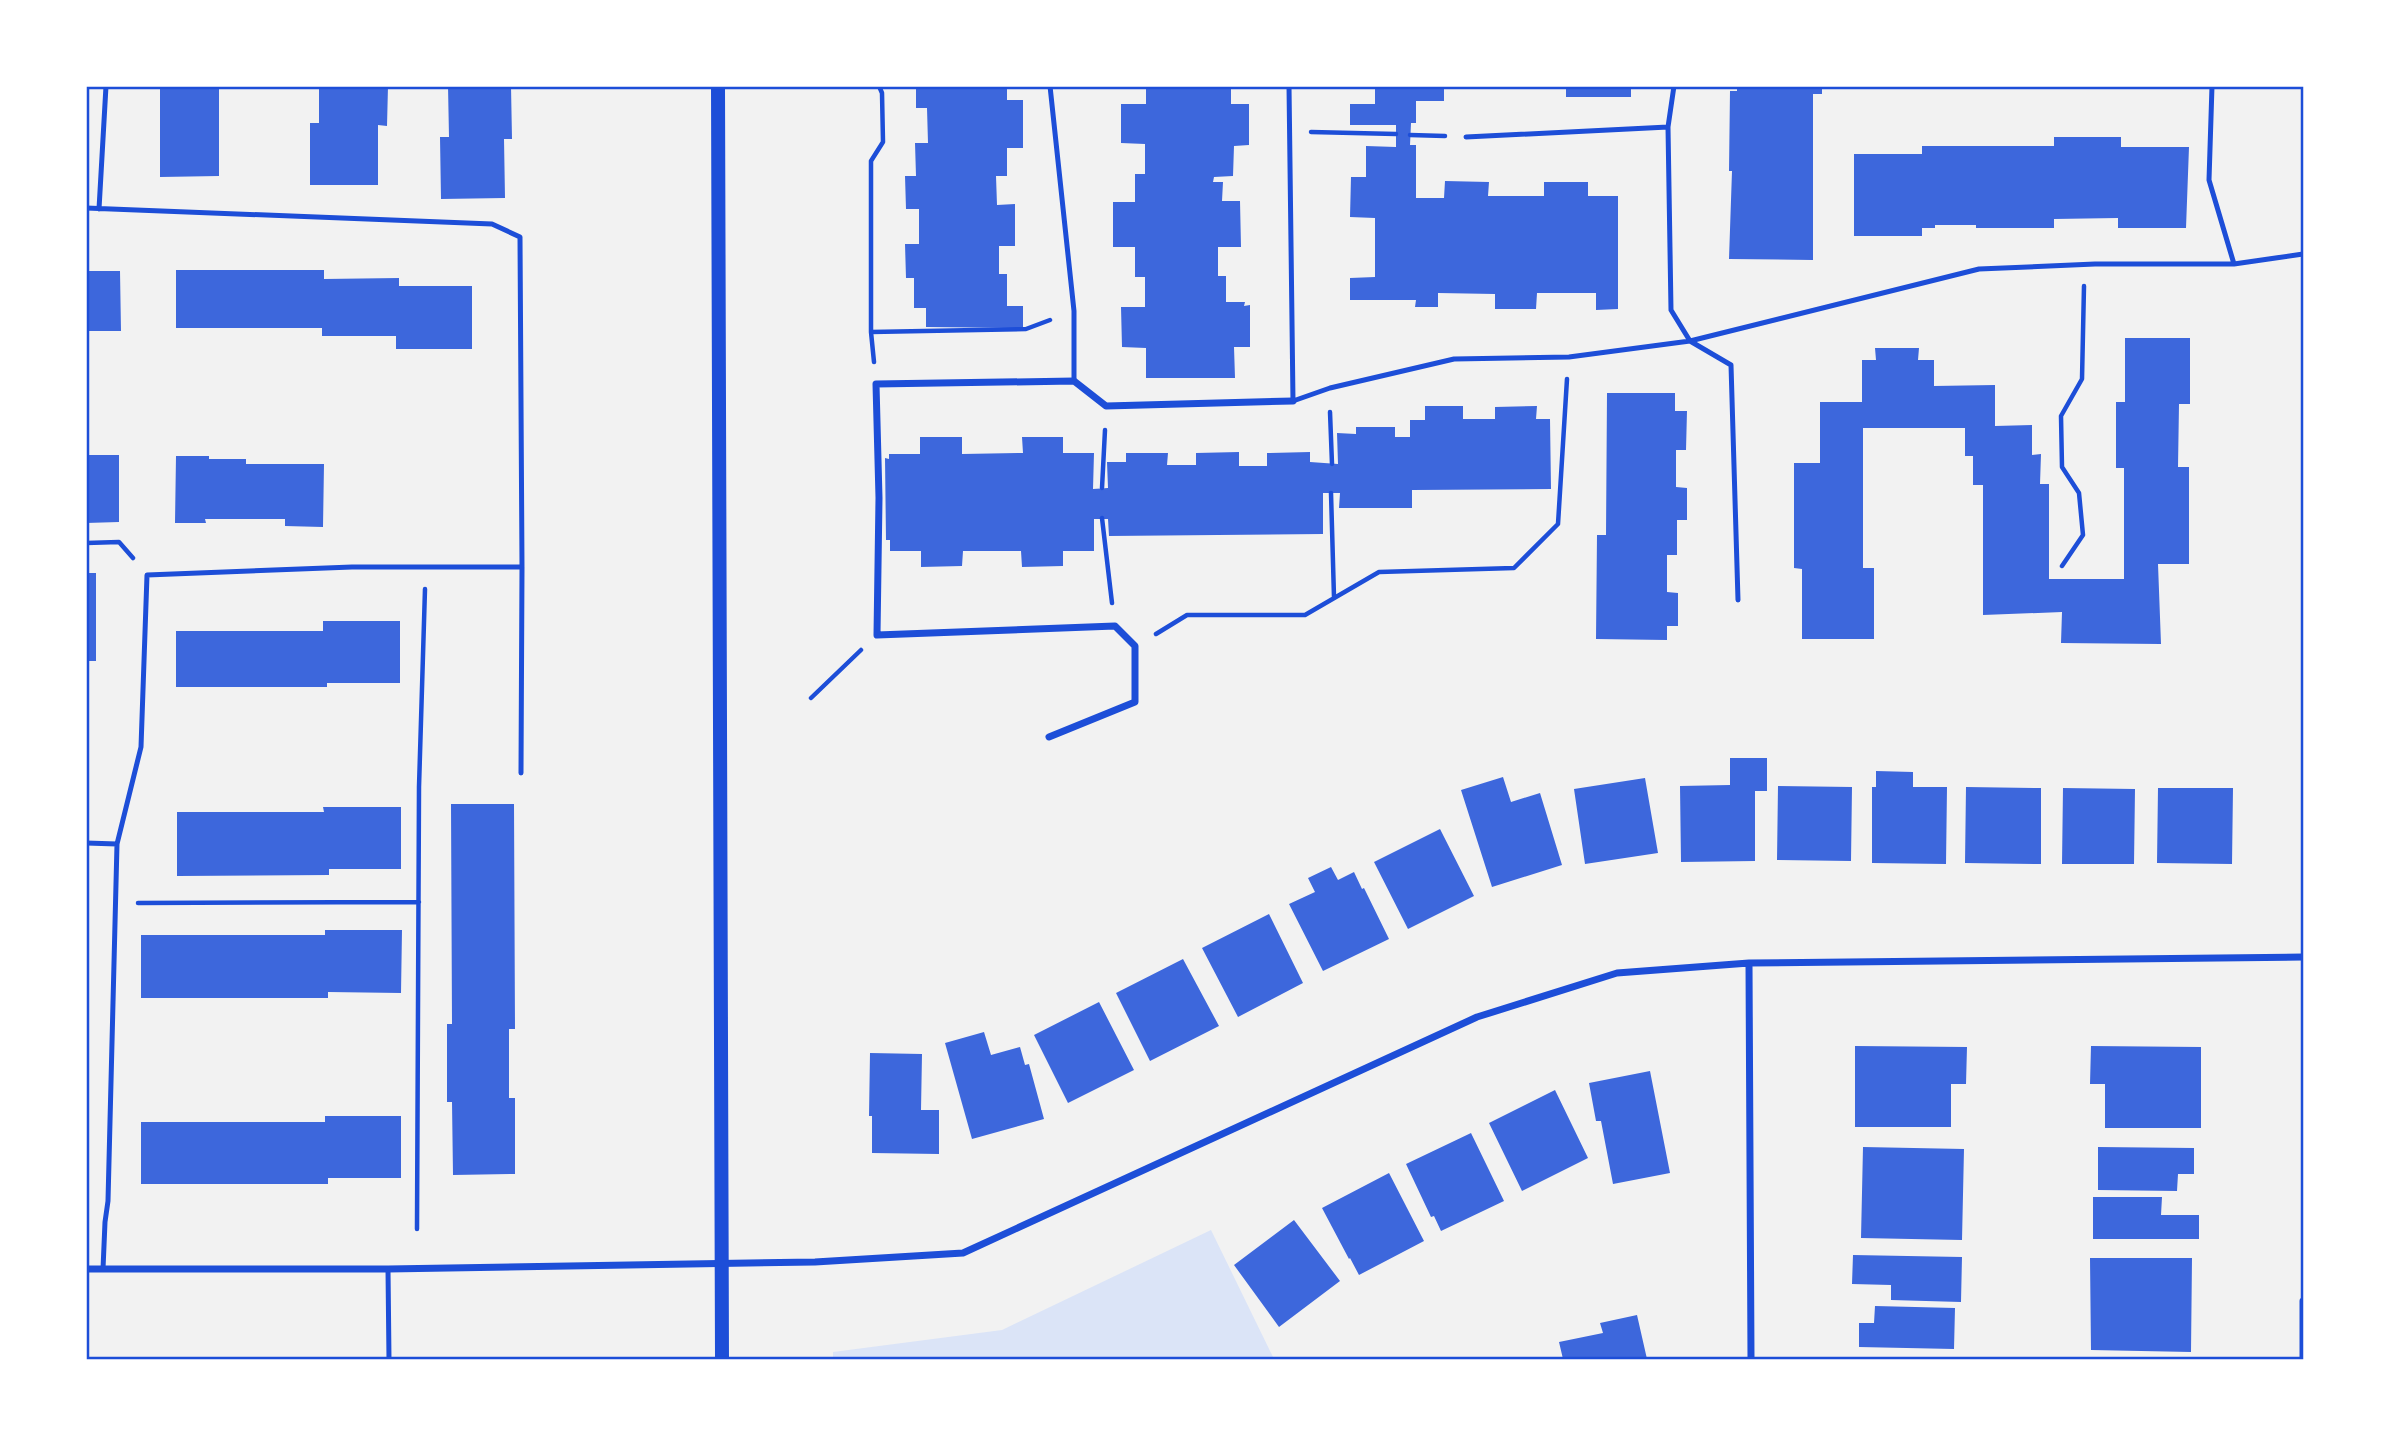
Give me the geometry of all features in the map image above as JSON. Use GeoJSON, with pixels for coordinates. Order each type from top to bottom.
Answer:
{"type":"FeatureCollection","features":[{"type":"Feature","properties":{"kind":"main road"},"geometry":{"type":"LineString","coordinates":[[718,86],[722,1359]]}},
{"type":"Feature","properties":{"kind":"street"},"geometry":{"type":"LineString","coordinates":[[1049,737],[1135,702],[1135,646],[1115,626],[877,635],[879,498],[876,384],[1074,381],[1106,406],[1293,401]]}},
{"type":"Feature","properties":{"kind":"street"},"geometry":{"type":"LineString","coordinates":[[86,1269],[388,1269],[815,1262],[963,1253],[1477,1017],[1617,973],[1749,963],[2303,957]]}},
{"type":"Feature","properties":{"kind":"street"},"geometry":{"type":"LineString","coordinates":[[1749,963],[1751,1359]]}},
{"type":"Feature","properties":{"kind":"street"},"geometry":{"type":"LineString","coordinates":[[2303,1301],[2303,1359]]}},
{"type":"Feature","properties":{"kind":"lane"},"geometry":{"type":"LineString","coordinates":[[99,209],[106,86]]}},
{"type":"Feature","properties":{"kind":"lane"},"geometry":{"type":"LineString","coordinates":[[1050,86],[1074,311],[1074,381]]}},
{"type":"Feature","properties":{"kind":"lane"},"geometry":{"type":"LineString","coordinates":[[1289,86],[1293,401],[1330,387],[1454,359],[1569,357],[1690,341],[1979,269],[2084,264],[2234,264],[2303,254]]}},
{"type":"Feature","properties":{"kind":"lane"},"geometry":{"type":"LineString","coordinates":[[1674,86],[1668,127],[1671,310],[1690,341],[1731,365],[1738,600]]}},
{"type":"Feature","properties":{"kind":"lane"},"geometry":{"type":"LineString","coordinates":[[2212,86],[2209,180],[2234,264]]}},
{"type":"Feature","properties":{"kind":"lane"},"geometry":{"type":"LineString","coordinates":[[1466,137],[1668,127]]}},
{"type":"Feature","properties":{"kind":"lane"},"geometry":{"type":"LineString","coordinates":[[86,208],[492,224],[520,237],[521,773]]}},
{"type":"Feature","properties":{"kind":"lane"},"geometry":{"type":"LineString","coordinates":[[103,1269],[108,1200],[117,844],[141,747],[147,575],[352,567],[522,567]]}},
{"type":"Feature","properties":{"kind":"lane"},"geometry":{"type":"LineString","coordinates":[[86,844],[117,844]]}},
{"type":"Feature","properties":{"kind":"lane"},"geometry":{"type":"LineString","coordinates":[[388,1269],[389,1359]]}},
{"type":"Feature","properties":{"kind":"path"},"geometry":{"type":"LineString","coordinates":[[876,384],[872,332],[871,161],[883,142],[882,93],[879,86]]}},
{"type":"Feature","properties":{"kind":"path"},"geometry":{"type":"LineString","coordinates":[[1289,131],[1396,134]]}},
{"type":"Feature","properties":{"kind":"path"},"geometry":{"type":"LineString","coordinates":[[1410,135],[1466,137]]}},
{"type":"Feature","properties":{"kind":"path"},"geometry":{"type":"LineString","coordinates":[[2062,566],[2083,535],[2079,493],[2062,467],[2061,416],[2082,379],[2084,264]]}},
{"type":"Feature","properties":{"kind":"path"},"geometry":{"type":"LineString","coordinates":[[872,332],[1026,329],[1074,311]]}},
{"type":"Feature","properties":{"kind":"path"},"geometry":{"type":"LineString","coordinates":[[1135,646],[1186,615],[1305,615],[1379,572],[1514,568],[1558,524],[1569,357]]}},
{"type":"Feature","properties":{"kind":"path"},"geometry":{"type":"LineString","coordinates":[[1330,387],[1332,464]]}},
{"type":"Feature","properties":{"kind":"path"},"geometry":{"type":"LineString","coordinates":[[1102,488],[1106,406]]}},
{"type":"Feature","properties":{"kind":"path"},"geometry":{"type":"LineString","coordinates":[[1331,493],[1334,597]]}},
{"type":"Feature","properties":{"kind":"path"},"geometry":{"type":"LineString","coordinates":[[1102,518],[1115,626]]}},
{"type":"Feature","properties":{"kind":"path"},"geometry":{"type":"LineString","coordinates":[[86,543],[119,542],[147,575]]}},
{"type":"Feature","properties":{"kind":"path"},"geometry":{"type":"LineString","coordinates":[[418,1229],[419,787],[425,567]]}},
{"type":"Feature","properties":{"kind":"path"},"geometry":{"type":"LineString","coordinates":[[811,698],[877,635]]}},
{"type":"Feature","properties":{"kind":"path"},"geometry":{"type":"LineString","coordinates":[[134,903],[418,902]]}},
{"type":"Feature","properties":{"kind":"shaded area"},"geometry":{"type":"Polygon","coordinates":[[[1211,1230],[1274,1359],[833,1359],[833,1352],[1002,1330],[1211,1230]]]}},
{"type":"Feature","properties":{"kind":"building"},"geometry":{"type":"Polygon","coordinates":[[[160,86],[219,86],[219,176],[160,177],[160,86]]]}},
{"type":"Feature","properties":{"kind":"building"},"geometry":{"type":"Polygon","coordinates":[[[319,86],[388,86],[387,126],[378,125],[378,185],[310,185],[310,123],[319,123],[319,86]]]}},
{"type":"Feature","properties":{"kind":"building"},"geometry":{"type":"Polygon","coordinates":[[[448,86],[511,86],[512,139],[504,139],[505,198],[441,199],[440,137],[449,137],[448,86]]]}},
{"type":"Feature","properties":{"kind":"building"},"geometry":{"type":"Polygon","coordinates":[[[916,86],[1007,86],[1007,100],[1023,100],[1023,148],[1007,148],[1007,176],[996,176],[997,205],[1015,204],[1015,246],[999,246],[999,274],[1007,274],[1007,306],[1023,306],[1023,328],[926,327],[926,308],[914,308],[914,278],[906,278],[905,244],[919,244],[919,209],[906,209],[905,176],[916,176],[915,143],[928,143],[927,108],[916,108],[916,86]]]}},
{"type":"Feature","properties":{"kind":"building"},"geometry":{"type":"Polygon","coordinates":[[[1146,86],[1231,86],[1231,104],[1249,104],[1249,145],[1234,146],[1233,176],[1214,177],[1213,182],[1223,182],[1222,201],[1240,201],[1241,247],[1218,247],[1218,276],[1226,276],[1226,302],[1245,302],[1244,306],[1250,305],[1250,347],[1234,347],[1235,378],[1146,378],[1146,348],[1122,347],[1121,307],[1145,307],[1145,277],[1135,277],[1135,247],[1113,247],[1113,202],[1135,202],[1135,174],[1145,174],[1145,144],[1121,143],[1121,104],[1146,104],[1146,86]]]}},
{"type":"Feature","properties":{"kind":"building"},"geometry":{"type":"Polygon","coordinates":[[[1375,86],[1444,86],[1444,101],[1416,101],[1416,123],[1411,123],[1410,145],[1416,145],[1416,198],[1444,198],[1445,181],[1489,182],[1488,196],[1544,196],[1544,182],[1588,182],[1588,196],[1618,196],[1618,309],[1596,310],[1596,293],[1537,293],[1536,309],[1495,309],[1495,294],[1438,293],[1438,307],[1415,307],[1416,300],[1350,300],[1350,278],[1375,277],[1375,218],[1350,217],[1351,177],[1366,177],[1366,146],[1396,147],[1396,125],[1350,125],[1350,104],[1375,104],[1375,86]]]}},
{"type":"Feature","properties":{"kind":"building"},"geometry":{"type":"Polygon","coordinates":[[[1566,86],[1631,86],[1631,97],[1566,97],[1566,86]]]}},
{"type":"Feature","properties":{"kind":"building"},"geometry":{"type":"Polygon","coordinates":[[[1737,86],[1822,86],[1822,94],[1813,94],[1813,260],[1729,259],[1732,171],[1729,171],[1730,91],[1737,91],[1737,86]]]}},
{"type":"Feature","properties":{"kind":"building"},"geometry":{"type":"Polygon","coordinates":[[[2054,137],[2121,137],[2121,147],[2189,147],[2186,228],[2118,228],[2118,218],[2054,219],[2054,228],[1935,225],[1935,228],[1922,228],[1922,236],[1854,236],[1854,154],[1922,154],[1922,146],[2054,146],[2054,137]]]}},
{"type":"Feature","properties":{"kind":"building"},"geometry":{"type":"Polygon","coordinates":[[[176,270],[324,270],[324,279],[399,278],[399,286],[472,286],[472,349],[396,349],[396,336],[322,336],[322,328],[176,328],[176,270]]]}},
{"type":"Feature","properties":{"kind":"building"},"geometry":{"type":"Polygon","coordinates":[[[86,271],[120,271],[121,331],[86,331],[86,271]]]}},
{"type":"Feature","properties":{"kind":"building"},"geometry":{"type":"Polygon","coordinates":[[[2125,338],[2190,338],[2190,404],[2179,404],[2178,467],[2189,467],[2189,564],[2158,564],[2161,644],[2061,643],[2062,612],[1983,615],[1983,485],[1973,485],[1973,456],[1965,456],[1965,428],[1863,428],[1863,568],[1874,568],[1874,639],[1802,639],[1802,569],[1794,568],[1794,463],[1820,463],[1820,402],[1862,402],[1862,360],[1876,360],[1875,348],[1919,348],[1918,360],[1934,360],[1934,386],[1995,385],[1995,426],[2032,425],[2032,455],[2041,454],[2040,484],[2049,484],[2049,579],[2124,579],[2124,468],[2116,468],[2116,402],[2125,402],[2125,338]]]}},
{"type":"Feature","properties":{"kind":"building"},"geometry":{"type":"Polygon","coordinates":[[[1607,393],[1675,393],[1675,411],[1687,411],[1686,450],[1676,450],[1676,487],[1687,488],[1687,520],[1677,520],[1677,555],[1667,555],[1667,592],[1678,593],[1678,626],[1667,626],[1667,640],[1596,639],[1597,535],[1606,535],[1607,393]]]}},
{"type":"Feature","properties":{"kind":"building"},"geometry":{"type":"Polygon","coordinates":[[[1425,406],[1463,406],[1463,419],[1495,419],[1495,407],[1537,406],[1536,419],[1550,419],[1551,489],[1412,490],[1412,508],[1339,508],[1340,493],[1323,493],[1323,534],[1109,536],[1108,519],[1094,519],[1094,551],[1063,551],[1063,566],[1022,567],[1021,551],[963,551],[962,566],[921,567],[921,551],[890,551],[890,540],[886,540],[885,458],[889,459],[889,454],[920,454],[920,437],[962,437],[962,454],[1023,453],[1022,437],[1063,437],[1063,453],[1094,453],[1093,489],[1108,488],[1107,462],[1126,462],[1126,453],[1168,453],[1167,465],[1196,465],[1196,453],[1239,452],[1239,466],[1267,466],[1267,453],[1310,452],[1310,462],[1338,464],[1337,433],[1356,434],[1356,427],[1395,427],[1395,437],[1410,437],[1410,420],[1425,420],[1425,406]]]}},
{"type":"Feature","properties":{"kind":"building"},"geometry":{"type":"Polygon","coordinates":[[[86,455],[119,455],[119,522],[86,523],[86,455]]]}},
{"type":"Feature","properties":{"kind":"building"},"geometry":{"type":"Polygon","coordinates":[[[176,456],[246,459],[246,464],[324,464],[323,527],[285,526],[285,519],[205,519],[206,523],[175,523],[176,456]]]}},
{"type":"Feature","properties":{"kind":"building"},"geometry":{"type":"Polygon","coordinates":[[[86,573],[96,573],[96,661],[86,661],[86,573]]]}},
{"type":"Feature","properties":{"kind":"building"},"geometry":{"type":"Polygon","coordinates":[[[323,621],[400,621],[400,683],[327,683],[327,687],[176,687],[176,631],[323,631],[323,621]]]}},
{"type":"Feature","properties":{"kind":"building"},"geometry":{"type":"Polygon","coordinates":[[[1730,758],[1767,758],[1767,791],[1755,791],[1755,861],[1681,862],[1680,786],[1730,785],[1730,758]]]}},
{"type":"Feature","properties":{"kind":"building"},"geometry":{"type":"Polygon","coordinates":[[[1876,771],[1913,772],[1913,787],[1947,787],[1946,864],[1872,863],[1872,787],[1876,787],[1876,771]]]}},
{"type":"Feature","properties":{"kind":"building"},"geometry":{"type":"Polygon","coordinates":[[[1503,777],[1511,802],[1540,793],[1562,865],[1492,887],[1461,790],[1503,777]]]}},
{"type":"Feature","properties":{"kind":"building"},"geometry":{"type":"Polygon","coordinates":[[[1645,778],[1658,853],[1585,864],[1574,789],[1645,778]]]}},
{"type":"Feature","properties":{"kind":"building"},"geometry":{"type":"Polygon","coordinates":[[[1778,786],[1852,787],[1851,861],[1777,860],[1778,786]]]}},
{"type":"Feature","properties":{"kind":"building"},"geometry":{"type":"Polygon","coordinates":[[[1966,787],[2041,788],[2041,864],[1965,863],[1966,787]]]}},
{"type":"Feature","properties":{"kind":"building"},"geometry":{"type":"Polygon","coordinates":[[[2063,788],[2135,789],[2134,864],[2062,864],[2063,788]]]}},
{"type":"Feature","properties":{"kind":"building"},"geometry":{"type":"Polygon","coordinates":[[[2158,788],[2233,788],[2232,864],[2157,863],[2158,788]]]}},
{"type":"Feature","properties":{"kind":"building"},"geometry":{"type":"Polygon","coordinates":[[[451,804],[514,804],[515,1029],[509,1029],[509,1098],[515,1098],[515,1174],[453,1175],[452,1102],[447,1102],[447,1024],[452,1024],[451,804]]]}},
{"type":"Feature","properties":{"kind":"building"},"geometry":{"type":"Polygon","coordinates":[[[323,807],[401,807],[401,869],[329,869],[329,875],[177,876],[177,812],[324,812],[323,807]]]}},
{"type":"Feature","properties":{"kind":"building"},"geometry":{"type":"Polygon","coordinates":[[[1440,829],[1474,896],[1408,929],[1374,862],[1440,829]]]}},
{"type":"Feature","properties":{"kind":"building"},"geometry":{"type":"Polygon","coordinates":[[[1331,867],[1338,880],[1354,872],[1389,939],[1323,971],[1289,904],[1315,892],[1308,878],[1331,867]]]}},
{"type":"Feature","properties":{"kind":"building"},"geometry":{"type":"Polygon","coordinates":[[[1269,914],[1303,983],[1238,1017],[1202,948],[1269,914]]]}},
{"type":"Feature","properties":{"kind":"building"},"geometry":{"type":"Polygon","coordinates":[[[325,930],[402,930],[401,993],[328,992],[328,998],[141,998],[141,935],[325,935],[325,930]]]}},
{"type":"Feature","properties":{"kind":"building"},"geometry":{"type":"Polygon","coordinates":[[[1183,959],[1219,1026],[1150,1061],[1116,993],[1183,959]]]}},
{"type":"Feature","properties":{"kind":"building"},"geometry":{"type":"Polygon","coordinates":[[[1099,1002],[1134,1070],[1068,1103],[1034,1035],[1099,1002]]]}},
{"type":"Feature","properties":{"kind":"building"},"geometry":{"type":"Polygon","coordinates":[[[984,1032],[991,1055],[1020,1047],[1025,1065],[1029,1064],[1044,1119],[972,1139],[945,1043],[984,1032]]]}},
{"type":"Feature","properties":{"kind":"building"},"geometry":{"type":"Polygon","coordinates":[[[1855,1046],[1967,1047],[1966,1084],[1951,1084],[1951,1127],[1855,1127],[1855,1046]]]}},
{"type":"Feature","properties":{"kind":"building"},"geometry":{"type":"Polygon","coordinates":[[[2091,1046],[2201,1047],[2201,1128],[2105,1128],[2105,1084],[2090,1084],[2091,1046]]]}},
{"type":"Feature","properties":{"kind":"building"},"geometry":{"type":"Polygon","coordinates":[[[870,1053],[922,1054],[921,1110],[939,1110],[939,1154],[872,1153],[872,1116],[869,1116],[870,1053]]]}},
{"type":"Feature","properties":{"kind":"building"},"geometry":{"type":"Polygon","coordinates":[[[1650,1071],[1670,1173],[1613,1184],[1601,1121],[1596,1121],[1589,1083],[1650,1071]]]}},
{"type":"Feature","properties":{"kind":"building"},"geometry":{"type":"Polygon","coordinates":[[[1555,1090],[1588,1158],[1522,1191],[1489,1123],[1555,1090]]]}},
{"type":"Feature","properties":{"kind":"building"},"geometry":{"type":"Polygon","coordinates":[[[325,1116],[401,1116],[401,1178],[328,1178],[328,1184],[141,1184],[141,1122],[325,1122],[325,1116]]]}},
{"type":"Feature","properties":{"kind":"building"},"geometry":{"type":"Polygon","coordinates":[[[1471,1133],[1504,1201],[1441,1231],[1434,1216],[1431,1217],[1406,1164],[1471,1133]]]}},
{"type":"Feature","properties":{"kind":"building"},"geometry":{"type":"Polygon","coordinates":[[[1863,1147],[1964,1149],[1962,1240],[1861,1238],[1863,1147]]]}},
{"type":"Feature","properties":{"kind":"building"},"geometry":{"type":"Polygon","coordinates":[[[2098,1147],[2194,1148],[2194,1174],[2178,1174],[2177,1191],[2098,1190],[2098,1147]]]}},
{"type":"Feature","properties":{"kind":"building"},"geometry":{"type":"Polygon","coordinates":[[[1389,1173],[1424,1241],[1359,1275],[1322,1208],[1389,1173]]]}},
{"type":"Feature","properties":{"kind":"building"},"geometry":{"type":"Polygon","coordinates":[[[2093,1197],[2162,1197],[2161,1215],[2199,1215],[2199,1239],[2093,1239],[2093,1197]]]}},
{"type":"Feature","properties":{"kind":"building"},"geometry":{"type":"Polygon","coordinates":[[[1294,1220],[1340,1281],[1279,1327],[1234,1265],[1294,1220]]]}},
{"type":"Feature","properties":{"kind":"building"},"geometry":{"type":"Polygon","coordinates":[[[1853,1255],[1962,1257],[1961,1302],[1891,1300],[1891,1285],[1852,1284],[1853,1255]]]}},
{"type":"Feature","properties":{"kind":"building"},"geometry":{"type":"Polygon","coordinates":[[[2090,1258],[2192,1258],[2191,1352],[2091,1350],[2090,1258]]]}},
{"type":"Feature","properties":{"kind":"building"},"geometry":{"type":"Polygon","coordinates":[[[1875,1306],[1955,1308],[1954,1349],[1859,1347],[1859,1323],[1874,1323],[1875,1306]]]}},
{"type":"Feature","properties":{"kind":"building"},"geometry":{"type":"Polygon","coordinates":[[[1637,1315],[1647,1359],[1563,1359],[1559,1342],[1603,1333],[1600,1323],[1637,1315]]]}}]}
